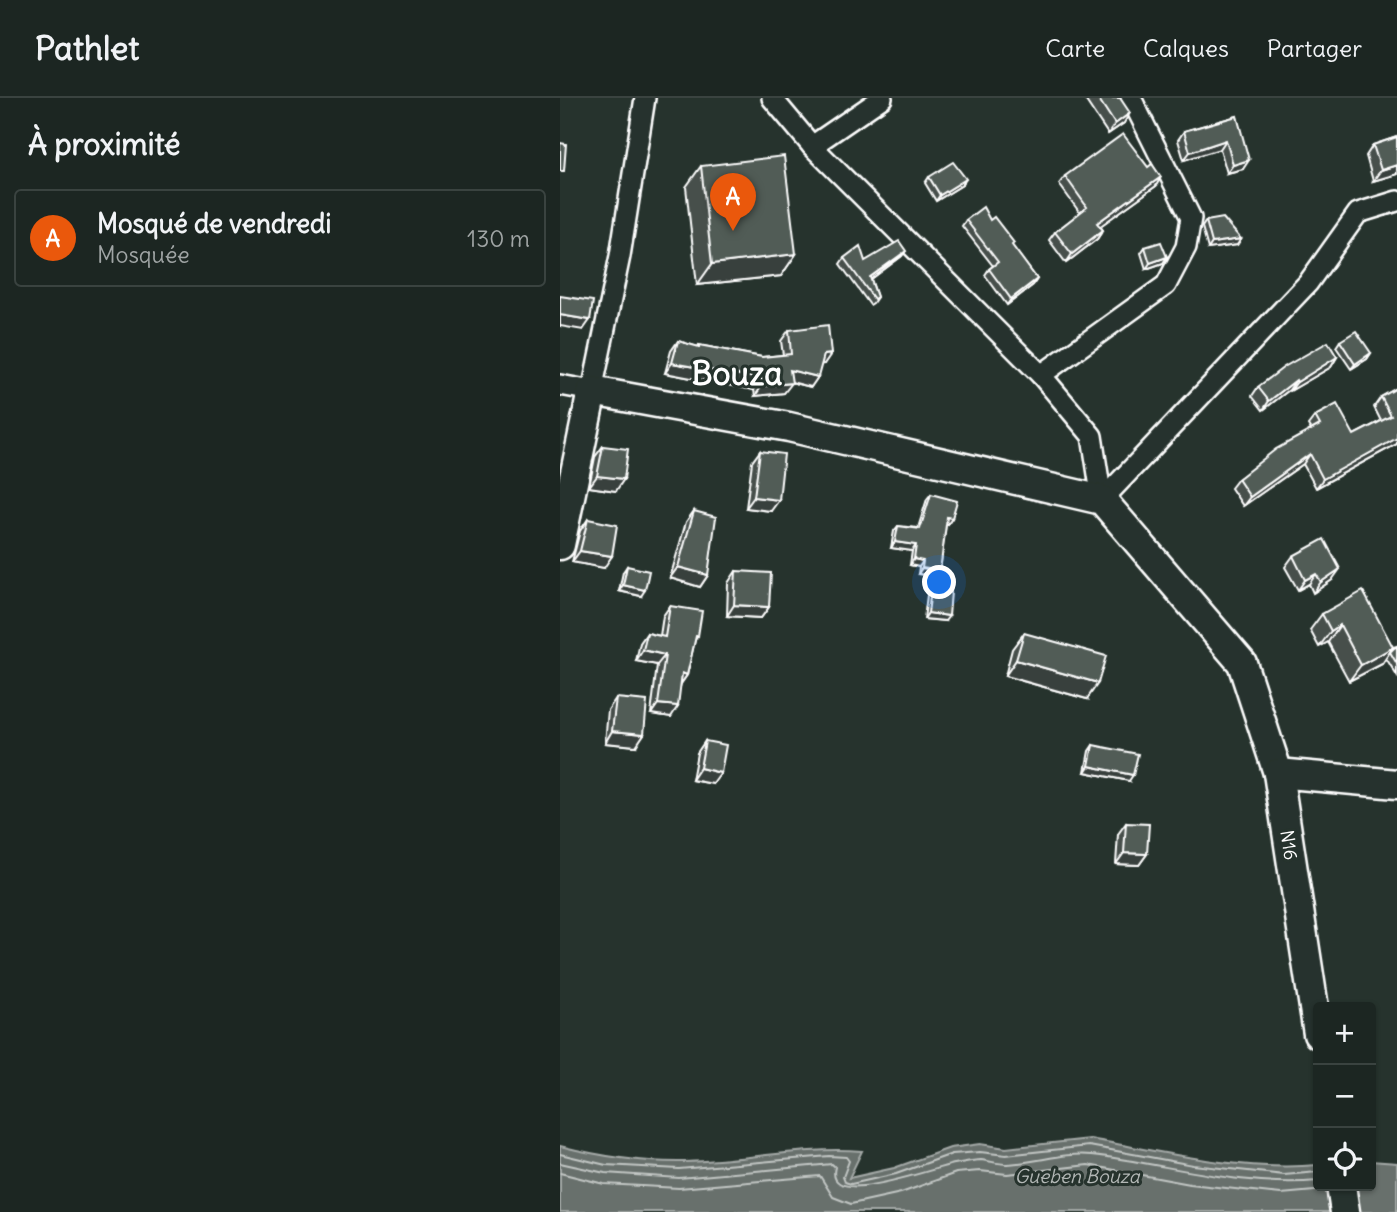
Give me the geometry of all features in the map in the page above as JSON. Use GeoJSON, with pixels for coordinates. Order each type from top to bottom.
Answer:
{"type":"FeatureCollection","features":[{"type":"Feature","properties":{"kind":"street"},"geometry":{"type":"LineString","coordinates":[[560,545],[620,256],[645,98]]}},
{"type":"Feature","properties":{"kind":"street"},"geometry":{"type":"LineString","coordinates":[[772,98],[812,146],[1041,375],[1092,436],[1102,500]]}},
{"type":"Feature","properties":{"kind":"street"},"geometry":{"type":"LineString","coordinates":[[812,146],[882,98]]}},
{"type":"Feature","properties":{"kind":"street"},"geometry":{"type":"LineString","coordinates":[[1041,375],[1166,285],[1186,247],[1191,218],[1131,98]]}},
{"type":"Feature","properties":{"kind":"street"},"geometry":{"type":"LineString","coordinates":[[1102,500],[1308,283],[1358,213],[1397,201]]}},
{"type":"Feature","properties":{"kind":"street"},"geometry":{"type":"LineString","coordinates":[[560,385],[789,427],[1102,500]]}},
{"type":"Feature","properties":{"kind":"street","name":"N16"},"geometry":{"type":"LineString","coordinates":[[1102,500],[1242,663],[1278,773],[1313,1002]]}},
{"type":"Feature","properties":{"kind":"street"},"geometry":{"type":"LineString","coordinates":[[1278,773],[1397,784]]}},
{"type":"Feature","properties":{"kind":"street"},"geometry":{"type":"LineString","coordinates":[[1342,1191],[1345,1212]]}},
{"type":"Feature","properties":{"kind":"water","name":"Gueben Bouza"},"geometry":{"type":"Polygon","coordinates":[[[1090,1139],[1232,1163],[1261,1166],[1313,1165],[1313,1191],[1376,1191],[1376,1161],[1397,1163],[1397,1212],[560,1212],[560,1146],[619,1158],[678,1162],[793,1152],[862,1151],[849,1178],[894,1168],[950,1148],[980,1144],[1006,1148],[1090,1139]]]}},
{"type":"Feature","properties":{"kind":"building"},"geometry":{"type":"Polygon","coordinates":[[[1098,98],[1120,98],[1130,113],[1115,124],[1098,98]]]}},
{"type":"Feature","properties":{"kind":"building"},"geometry":{"type":"Polygon","coordinates":[[[1237,116],[1249,160],[1233,165],[1226,140],[1190,152],[1184,131],[1237,116]]]}},
{"type":"Feature","properties":{"kind":"building"},"geometry":{"type":"Polygon","coordinates":[[[1123,134],[1148,167],[1152,164],[1161,177],[1097,223],[1103,230],[1072,254],[1055,232],[1087,207],[1065,176],[1123,134]]]}},
{"type":"Feature","properties":{"kind":"building"},"geometry":{"type":"Polygon","coordinates":[[[1397,137],[1397,165],[1381,170],[1373,145],[1397,137]]]}},
{"type":"Feature","properties":{"kind":"building"},"geometry":{"type":"Polygon","coordinates":[[[560,143],[566,144],[564,171],[560,171],[560,143]]]}},
{"type":"Feature","properties":{"kind":"building"},"geometry":{"type":"Polygon","coordinates":[[[784,156],[796,254],[712,264],[701,166],[784,156]]]}},
{"type":"Feature","properties":{"kind":"building"},"geometry":{"type":"Polygon","coordinates":[[[953,162],[966,179],[940,195],[929,177],[953,162]]]}},
{"type":"Feature","properties":{"kind":"building"},"geometry":{"type":"Polygon","coordinates":[[[983,207],[990,220],[994,217],[1014,243],[1012,245],[1037,279],[1011,299],[989,269],[998,262],[966,220],[983,207]]]}},
{"type":"Feature","properties":{"kind":"building"},"geometry":{"type":"Polygon","coordinates":[[[1223,218],[1241,239],[1212,243],[1206,221],[1223,218]]]}},
{"type":"Feature","properties":{"kind":"building"},"geometry":{"type":"Polygon","coordinates":[[[899,241],[906,251],[870,277],[877,297],[874,299],[844,258],[860,246],[865,261],[899,241]]]}},
{"type":"Feature","properties":{"kind":"building"},"geometry":{"type":"Polygon","coordinates":[[[1161,242],[1167,257],[1150,263],[1145,247],[1161,242]]]}},
{"type":"Feature","properties":{"kind":"building"},"geometry":{"type":"Polygon","coordinates":[[[560,296],[593,301],[590,320],[560,315],[560,296]]]}},
{"type":"Feature","properties":{"kind":"building"},"geometry":{"type":"Polygon","coordinates":[[[828,325],[831,354],[824,355],[818,377],[790,370],[792,383],[762,386],[762,379],[672,363],[678,341],[762,357],[791,354],[789,330],[828,325]]]}},
{"type":"Feature","properties":{"kind":"building"},"geometry":{"type":"Polygon","coordinates":[[[1356,331],[1371,353],[1355,364],[1340,341],[1356,331]]]}},
{"type":"Feature","properties":{"kind":"building"},"geometry":{"type":"Polygon","coordinates":[[[1328,342],[1337,357],[1297,382],[1296,380],[1269,401],[1258,387],[1284,367],[1328,342]]]}},
{"type":"Feature","properties":{"kind":"building"},"geometry":{"type":"Polygon","coordinates":[[[1397,388],[1397,438],[1323,479],[1310,454],[1250,497],[1238,479],[1276,449],[1320,425],[1315,416],[1337,404],[1354,435],[1391,416],[1381,397],[1397,388]]]}},
{"type":"Feature","properties":{"kind":"building"},"geometry":{"type":"Polygon","coordinates":[[[603,446],[628,449],[624,479],[597,476],[603,446]]]}},
{"type":"Feature","properties":{"kind":"building"},"geometry":{"type":"Polygon","coordinates":[[[760,451],[784,454],[779,500],[754,497],[760,451]]]}},
{"type":"Feature","properties":{"kind":"building"},"geometry":{"type":"Polygon","coordinates":[[[931,494],[957,501],[952,518],[947,517],[940,571],[922,568],[923,561],[914,559],[916,545],[895,542],[898,526],[920,529],[931,494]]]}},
{"type":"Feature","properties":{"kind":"building"},"geometry":{"type":"Polygon","coordinates":[[[694,511],[716,517],[708,575],[678,567],[694,511]]]}},
{"type":"Feature","properties":{"kind":"building"},"geometry":{"type":"Polygon","coordinates":[[[588,519],[617,525],[612,556],[580,551],[588,519]]]}},
{"type":"Feature","properties":{"kind":"building"},"geometry":{"type":"Polygon","coordinates":[[[1324,539],[1340,569],[1321,582],[1316,574],[1305,580],[1293,556],[1324,539]]]}},
{"type":"Feature","properties":{"kind":"building"},"geometry":{"type":"Polygon","coordinates":[[[627,566],[649,571],[645,590],[623,585],[627,566]]]}},
{"type":"Feature","properties":{"kind":"building"},"geometry":{"type":"Polygon","coordinates":[[[736,571],[771,573],[769,607],[734,605],[736,571]]]}},
{"type":"Feature","properties":{"kind":"building"},"geometry":{"type":"Polygon","coordinates":[[[931,590],[951,592],[949,616],[928,613],[931,590]]]}},
{"type":"Feature","properties":{"kind":"building"},"geometry":{"type":"Polygon","coordinates":[[[1363,591],[1393,647],[1361,665],[1340,625],[1331,631],[1322,614],[1363,591]]]}},
{"type":"Feature","properties":{"kind":"building"},"geometry":{"type":"Polygon","coordinates":[[[670,606],[702,611],[687,675],[682,673],[678,706],[658,704],[665,655],[643,650],[647,633],[665,637],[670,606]]]}},
{"type":"Feature","properties":{"kind":"building"},"geometry":{"type":"Polygon","coordinates":[[[1024,633],[1106,656],[1098,683],[1016,660],[1024,633]]]}},
{"type":"Feature","properties":{"kind":"building"},"geometry":{"type":"Polygon","coordinates":[[[1397,646],[1397,664],[1390,652],[1397,646]]]}},
{"type":"Feature","properties":{"kind":"building"},"geometry":{"type":"Polygon","coordinates":[[[616,698],[647,701],[644,734],[612,731],[616,698]]]}},
{"type":"Feature","properties":{"kind":"building"},"geometry":{"type":"Polygon","coordinates":[[[705,741],[726,745],[721,773],[700,768],[705,741]]]}},
{"type":"Feature","properties":{"kind":"building"},"geometry":{"type":"Polygon","coordinates":[[[1093,745],[1138,754],[1133,775],[1089,766],[1093,745]]]}},
{"type":"Feature","properties":{"kind":"building"},"geometry":{"type":"Polygon","coordinates":[[[1126,823],[1149,824],[1147,854],[1124,853],[1126,823]]]}},
{"type":"Feature","properties":{"kind":"place","name":"Mosqué de vendredi"},"geometry":{"type":"Point","coordinates":[733,231]}},
{"type":"Feature","properties":{"kind":"district","name":"Bouza"},"geometry":{"type":"Point","coordinates":[737,373]}}]}
